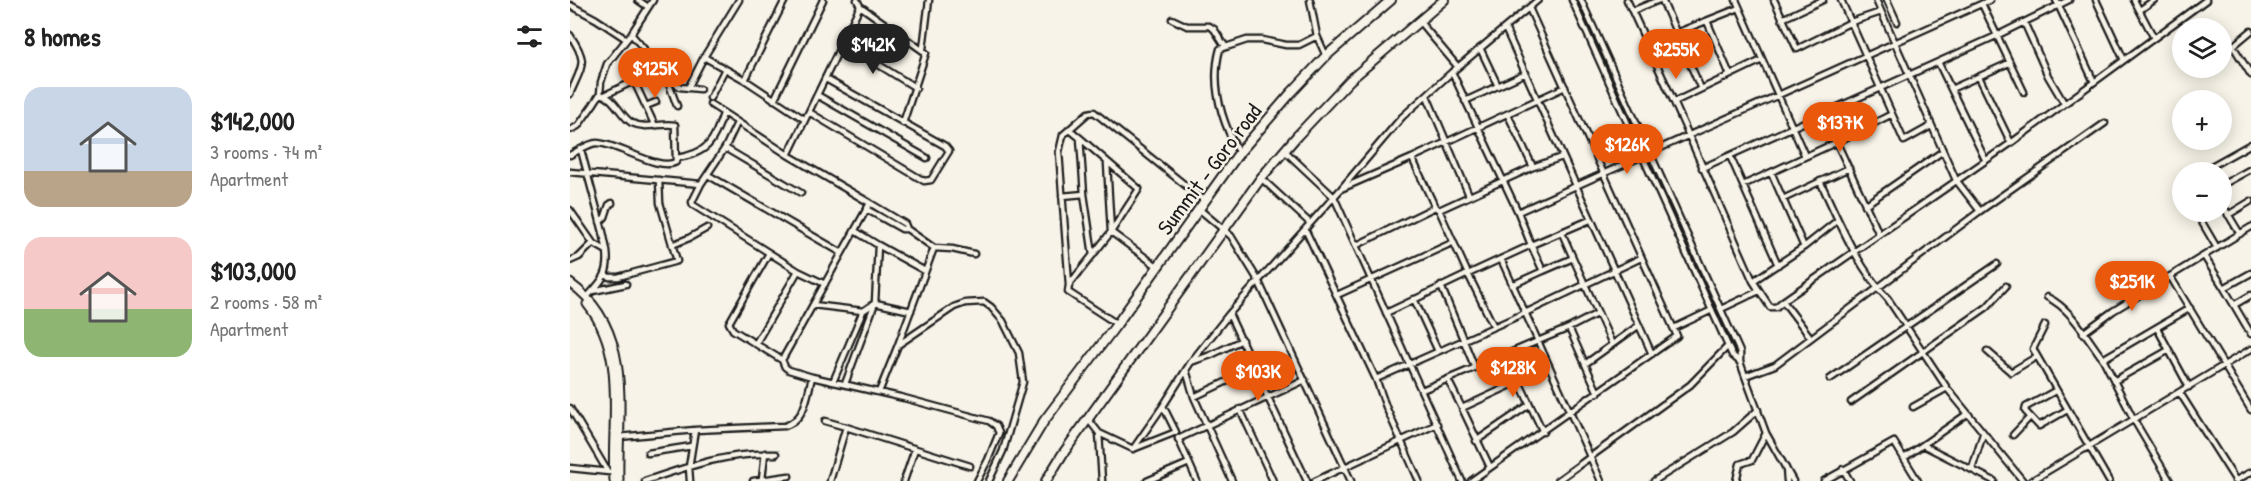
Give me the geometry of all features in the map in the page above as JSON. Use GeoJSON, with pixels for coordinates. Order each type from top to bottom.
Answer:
{"type":"FeatureCollection","features":[{"type":"Feature","properties":{"kind":"highway","name":"Summit - Goro road"},"geometry":{"type":"LineString","coordinates":[[1008,481],[1044,421],[1118,324],[1239,153],[1326,56],[1391,0]]}},
{"type":"Feature","properties":{"kind":"highway"},"geometry":{"type":"LineString","coordinates":[[1046,481],[1261,178],[1350,80],[1444,0]]}},
{"type":"Feature","properties":{"kind":"main road"},"geometry":{"type":"LineString","coordinates":[[570,283],[590,294],[615,346],[619,375],[619,437],[615,476]]}},
{"type":"Feature","properties":{"kind":"main road"},"geometry":{"type":"LineString","coordinates":[[570,288],[590,308],[606,336],[610,350],[614,389],[615,476]]}},
{"type":"Feature","properties":{"kind":"street"},"geometry":{"type":"LineString","coordinates":[[638,0],[648,7]]}},
{"type":"Feature","properties":{"kind":"street"},"geometry":{"type":"LineString","coordinates":[[570,155],[598,143],[671,165],[675,164],[677,158],[675,125],[647,127],[633,123],[603,94],[601,81],[607,64],[631,34],[653,0]]}},
{"type":"Feature","properties":{"kind":"street"},"geometry":{"type":"LineString","coordinates":[[688,88],[739,0]]}},
{"type":"Feature","properties":{"kind":"street"},"geometry":{"type":"LineString","coordinates":[[745,80],[785,0]]}},
{"type":"Feature","properties":{"kind":"street"},"geometry":{"type":"LineString","coordinates":[[774,100],[823,0]]}},
{"type":"Feature","properties":{"kind":"street"},"geometry":{"type":"LineString","coordinates":[[857,0],[860,6],[923,49]]}},
{"type":"Feature","properties":{"kind":"street"},"geometry":{"type":"LineString","coordinates":[[903,123],[926,56],[923,49],[929,0]]}},
{"type":"Feature","properties":{"kind":"street"},"geometry":{"type":"LineString","coordinates":[[1310,0],[1317,36],[1326,56]]}},
{"type":"Feature","properties":{"kind":"street"},"geometry":{"type":"LineString","coordinates":[[1133,449],[1191,362],[1229,314],[1402,117],[1538,0]]}},
{"type":"Feature","properties":{"kind":"street"},"geometry":{"type":"LineString","coordinates":[[1572,0],[1732,356],[1740,362]]}},
{"type":"Feature","properties":{"kind":"street"},"geometry":{"type":"LineString","coordinates":[[1581,0],[1740,352],[1740,362],[1766,433],[1793,481]]}},
{"type":"Feature","properties":{"kind":"street"},"geometry":{"type":"LineString","coordinates":[[1627,0],[1753,281],[1770,307],[1776,307],[2011,142],[2206,0]]}},
{"type":"Feature","properties":{"kind":"street"},"geometry":{"type":"LineString","coordinates":[[1632,11],[1660,0],[1701,89]]}},
{"type":"Feature","properties":{"kind":"street"},"geometry":{"type":"LineString","coordinates":[[1736,0],[1805,156]]}},
{"type":"Feature","properties":{"kind":"street"},"geometry":{"type":"LineString","coordinates":[[1774,0],[1795,47],[1800,49],[1851,22],[1881,12]]}},
{"type":"Feature","properties":{"kind":"street"},"geometry":{"type":"LineString","coordinates":[[1782,19],[1812,2],[1823,0]]}},
{"type":"Feature","properties":{"kind":"street"},"geometry":{"type":"LineString","coordinates":[[1841,0],[1904,141],[1931,126]]}},
{"type":"Feature","properties":{"kind":"street"},"geometry":{"type":"LineString","coordinates":[[1876,0],[1956,180],[1980,211]]}},
{"type":"Feature","properties":{"kind":"street"},"geometry":{"type":"LineString","coordinates":[[1887,0],[1897,22]]}},
{"type":"Feature","properties":{"kind":"street"},"geometry":{"type":"LineString","coordinates":[[1518,212],[1990,0]]}},
{"type":"Feature","properties":{"kind":"street"},"geometry":{"type":"LineString","coordinates":[[1702,168],[1996,36],[2057,2],[2070,0]]}},
{"type":"Feature","properties":{"kind":"street"},"geometry":{"type":"LineString","coordinates":[[2096,0],[2124,60]]}},
{"type":"Feature","properties":{"kind":"street"},"geometry":{"type":"LineString","coordinates":[[2134,0],[2154,38]]}},
{"type":"Feature","properties":{"kind":"street"},"geometry":{"type":"LineString","coordinates":[[2140,10],[2154,0]]}},
{"type":"Feature","properties":{"kind":"street"},"geometry":{"type":"LineString","coordinates":[[2057,2],[2094,82]]}},
{"type":"Feature","properties":{"kind":"street"},"geometry":{"type":"LineString","coordinates":[[1982,4],[2024,92]]}},
{"type":"Feature","properties":{"kind":"street"},"geometry":{"type":"LineString","coordinates":[[570,5],[626,39]]}},
{"type":"Feature","properties":{"kind":"street"},"geometry":{"type":"LineString","coordinates":[[788,155],[860,6]]}},
{"type":"Feature","properties":{"kind":"street"},"geometry":{"type":"LineString","coordinates":[[1471,481],[1677,336],[1529,8]]}},
{"type":"Feature","properties":{"kind":"street"},"geometry":{"type":"LineString","coordinates":[[1676,33],[1739,8]]}},
{"type":"Feature","properties":{"kind":"street"},"geometry":{"type":"LineString","coordinates":[[1172,19],[1187,26],[1209,26],[1214,29],[1225,46]]}},
{"type":"Feature","properties":{"kind":"street"},"geometry":{"type":"LineString","coordinates":[[1419,20],[1458,67]]}},
{"type":"Feature","properties":{"kind":"street"},"geometry":{"type":"LineString","coordinates":[[1707,21],[1730,75]]}},
{"type":"Feature","properties":{"kind":"street"},"geometry":{"type":"LineString","coordinates":[[2024,22],[2064,103]]}},
{"type":"Feature","properties":{"kind":"street"},"geometry":{"type":"LineString","coordinates":[[1505,28],[1613,272],[1652,354]]}},
{"type":"Feature","properties":{"kind":"street"},"geometry":{"type":"LineString","coordinates":[[2251,31],[2233,46],[2251,75]]}},
{"type":"Feature","properties":{"kind":"street"},"geometry":{"type":"LineString","coordinates":[[631,34],[644,49],[634,81],[655,126]]}},
{"type":"Feature","properties":{"kind":"street"},"geometry":{"type":"LineString","coordinates":[[570,35],[582,53],[583,60],[570,94]]}},
{"type":"Feature","properties":{"kind":"street"},"geometry":{"type":"LineString","coordinates":[[1239,153],[1230,137],[1219,101],[1216,79],[1220,49],[1247,40],[1262,39],[1286,45],[1299,45],[1317,36]]}},
{"type":"Feature","properties":{"kind":"street"},"geometry":{"type":"LineString","coordinates":[[842,42],[916,88]]}},
{"type":"Feature","properties":{"kind":"street"},"geometry":{"type":"LineString","coordinates":[[1480,48],[1498,86]]}},
{"type":"Feature","properties":{"kind":"street"},"geometry":{"type":"LineString","coordinates":[[704,57],[745,80],[804,119]]}},
{"type":"Feature","properties":{"kind":"street"},"geometry":{"type":"LineString","coordinates":[[2244,64],[2251,59]]}},
{"type":"Feature","properties":{"kind":"street"},"geometry":{"type":"LineString","coordinates":[[1674,102],[1762,60]]}},
{"type":"Feature","properties":{"kind":"street"},"geometry":{"type":"LineString","coordinates":[[1938,62],[1985,159]]}},
{"type":"Feature","properties":{"kind":"street"},"geometry":{"type":"LineString","coordinates":[[1951,89],[2009,63]]}},
{"type":"Feature","properties":{"kind":"street"},"geometry":{"type":"LineString","coordinates":[[710,98],[725,69]]}},
{"type":"Feature","properties":{"kind":"street"},"geometry":{"type":"LineString","coordinates":[[1452,72],[1518,212],[1543,272]]}},
{"type":"Feature","properties":{"kind":"street"},"geometry":{"type":"LineString","coordinates":[[1465,101],[1526,73]]}},
{"type":"Feature","properties":{"kind":"street"},"geometry":{"type":"LineString","coordinates":[[570,130],[578,126],[603,94],[634,81],[663,74],[677,106]]}},
{"type":"Feature","properties":{"kind":"street"},"geometry":{"type":"LineString","coordinates":[[1979,77],[2011,142]]}},
{"type":"Feature","properties":{"kind":"street"},"geometry":{"type":"LineString","coordinates":[[667,79],[680,87],[700,89]]}},
{"type":"Feature","properties":{"kind":"street"},"geometry":{"type":"LineString","coordinates":[[809,112],[924,181],[928,181],[949,151],[948,148],[826,79]]}},
{"type":"Feature","properties":{"kind":"street"},"geometry":{"type":"LineString","coordinates":[[1341,189],[1479,129],[1565,87]]}},
{"type":"Feature","properties":{"kind":"street"},"geometry":{"type":"LineString","coordinates":[[817,95],[927,158]]}},
{"type":"Feature","properties":{"kind":"street"},"geometry":{"type":"LineString","coordinates":[[1427,96],[1469,195]]}},
{"type":"Feature","properties":{"kind":"street"},"geometry":{"type":"LineString","coordinates":[[646,106],[656,102]]}},
{"type":"Feature","properties":{"kind":"street"},"geometry":{"type":"LineString","coordinates":[[710,104],[788,155],[905,224],[907,229],[934,248],[974,254]]}},
{"type":"Feature","properties":{"kind":"street"},"geometry":{"type":"LineString","coordinates":[[1118,324],[1068,292],[1060,141],[1069,129],[1088,113],[1094,112],[1204,201]]}},
{"type":"Feature","properties":{"kind":"street"},"geometry":{"type":"LineString","coordinates":[[677,158],[705,150],[714,137],[723,114]]}},
{"type":"Feature","properties":{"kind":"street"},"geometry":{"type":"LineString","coordinates":[[1743,185],[1892,114]]}},
{"type":"Feature","properties":{"kind":"street"},"geometry":{"type":"LineString","coordinates":[[1508,115],[1533,167]]}},
{"type":"Feature","properties":{"kind":"street"},"geometry":{"type":"LineString","coordinates":[[1824,115],[1879,234]]}},
{"type":"Feature","properties":{"kind":"street"},"geometry":{"type":"LineString","coordinates":[[737,123],[725,148],[701,184],[692,202],[693,206],[798,271],[825,284]]}},
{"type":"Feature","properties":{"kind":"street"},"geometry":{"type":"LineString","coordinates":[[1745,376],[1774,365],[1980,211],[2105,123]]}},
{"type":"Feature","properties":{"kind":"street"},"geometry":{"type":"LineString","coordinates":[[1069,129],[1139,189],[1111,232],[1069,285]]}},
{"type":"Feature","properties":{"kind":"street"},"geometry":{"type":"LineString","coordinates":[[1080,138],[1084,194],[1094,255]]}},
{"type":"Feature","properties":{"kind":"street"},"geometry":{"type":"LineString","coordinates":[[2219,162],[2251,144]]}},
{"type":"Feature","properties":{"kind":"street"},"geometry":{"type":"LineString","coordinates":[[725,148],[801,193]]}},
{"type":"Feature","properties":{"kind":"street"},"geometry":{"type":"LineString","coordinates":[[581,150],[609,263],[606,275],[590,294]]}},
{"type":"Feature","properties":{"kind":"street"},"geometry":{"type":"LineString","coordinates":[[1285,151],[1334,197],[1462,481]]}},
{"type":"Feature","properties":{"kind":"street"},"geometry":{"type":"LineString","coordinates":[[1866,205],[1943,151]]}},
{"type":"Feature","properties":{"kind":"street"},"geometry":{"type":"LineString","coordinates":[[1357,245],[1437,208],[1562,156]]}},
{"type":"Feature","properties":{"kind":"street"},"geometry":{"type":"LineString","coordinates":[[1730,156],[1778,265]]}},
{"type":"Feature","properties":{"kind":"street"},"geometry":{"type":"LineString","coordinates":[[1412,158],[1494,327]]}},
{"type":"Feature","properties":{"kind":"street"},"geometry":{"type":"LineString","coordinates":[[1107,162],[1111,232]]}},
{"type":"Feature","properties":{"kind":"street"},"geometry":{"type":"LineString","coordinates":[[1783,199],[1849,168]]}},
{"type":"Feature","properties":{"kind":"street"},"geometry":{"type":"LineString","coordinates":[[2232,179],[2251,169]]}},
{"type":"Feature","properties":{"kind":"street"},"geometry":{"type":"LineString","coordinates":[[570,172],[701,184]]}},
{"type":"Feature","properties":{"kind":"street"},"geometry":{"type":"LineString","coordinates":[[1771,172],[1804,247]]}},
{"type":"Feature","properties":{"kind":"street"},"geometry":{"type":"LineString","coordinates":[[708,175],[842,253]]}},
{"type":"Feature","properties":{"kind":"street"},"geometry":{"type":"LineString","coordinates":[[1261,178],[1310,223]]}},
{"type":"Feature","properties":{"kind":"street"},"geometry":{"type":"LineString","coordinates":[[606,275],[618,277],[677,261],[660,203],[659,180]]}},
{"type":"Feature","properties":{"kind":"street"},"geometry":{"type":"LineString","coordinates":[[1820,181],[1838,220],[1878,288],[1888,299],[1947,388],[2023,481]]}},
{"type":"Feature","properties":{"kind":"street"},"geometry":{"type":"LineString","coordinates":[[1062,196],[1084,194]]}},
{"type":"Feature","properties":{"kind":"street"},"geometry":{"type":"LineString","coordinates":[[2232,212],[2251,201]]}},
{"type":"Feature","properties":{"kind":"street"},"geometry":{"type":"LineString","coordinates":[[600,222],[612,203]]}},
{"type":"Feature","properties":{"kind":"street"},"geometry":{"type":"LineString","coordinates":[[782,360],[870,203]]}},
{"type":"Feature","properties":{"kind":"street"},"geometry":{"type":"LineString","coordinates":[[866,209],[902,229],[907,229]]}},
{"type":"Feature","properties":{"kind":"street"},"geometry":{"type":"LineString","coordinates":[[1199,209],[1225,229],[1236,241],[1258,280],[1351,481]]}},
{"type":"Feature","properties":{"kind":"street"},"geometry":{"type":"LineString","coordinates":[[570,210],[593,243],[606,251]]}},
{"type":"Feature","properties":{"kind":"street"},"geometry":{"type":"LineString","coordinates":[[1386,313],[1590,220]]}},
{"type":"Feature","properties":{"kind":"street"},"geometry":{"type":"LineString","coordinates":[[1753,281],[1804,247],[1838,220]]}},
{"type":"Feature","properties":{"kind":"street"},"geometry":{"type":"LineString","coordinates":[[2232,221],[2240,234]]}},
{"type":"Feature","properties":{"kind":"street"},"geometry":{"type":"LineString","coordinates":[[2202,222],[2217,248]]}},
{"type":"Feature","properties":{"kind":"street"},"geometry":{"type":"LineString","coordinates":[[2083,333],[2112,311],[2251,227]]}},
{"type":"Feature","properties":{"kind":"street"},"geometry":{"type":"LineString","coordinates":[[672,245],[707,228]]}},
{"type":"Feature","properties":{"kind":"street"},"geometry":{"type":"LineString","coordinates":[[1305,229],[1376,379],[1419,481]]}},
{"type":"Feature","properties":{"kind":"street"},"geometry":{"type":"LineString","coordinates":[[855,231],[926,271]]}},
{"type":"Feature","properties":{"kind":"street"},"geometry":{"type":"LineString","coordinates":[[1111,232],[1157,266]]}},
{"type":"Feature","properties":{"kind":"street"},"geometry":{"type":"LineString","coordinates":[[1562,233],[1612,344]]}},
{"type":"Feature","properties":{"kind":"street"},"geometry":{"type":"LineString","coordinates":[[1337,295],[1454,242]]}},
{"type":"Feature","properties":{"kind":"street"},"geometry":{"type":"LineString","coordinates":[[570,261],[593,243]]}},
{"type":"Feature","properties":{"kind":"street"},"geometry":{"type":"LineString","coordinates":[[845,384],[875,303],[878,245]]}},
{"type":"Feature","properties":{"kind":"street"},"geometry":{"type":"LineString","coordinates":[[879,392],[934,248]]}},
{"type":"Feature","properties":{"kind":"street"},"geometry":{"type":"LineString","coordinates":[[769,253],[729,323],[733,330],[782,360],[789,370],[989,421],[996,426],[999,433],[977,481]]}},
{"type":"Feature","properties":{"kind":"street"},"geometry":{"type":"LineString","coordinates":[[2204,256],[2251,334]]}},
{"type":"Feature","properties":{"kind":"street"},"geometry":{"type":"LineString","coordinates":[[1512,285],[1573,258]]}},
{"type":"Feature","properties":{"kind":"street"},"geometry":{"type":"LineString","coordinates":[[1376,379],[1525,313],[1641,258]]}},
{"type":"Feature","properties":{"kind":"street"},"geometry":{"type":"LineString","coordinates":[[1501,260],[1601,481]]}},
{"type":"Feature","properties":{"kind":"street"},"geometry":{"type":"LineString","coordinates":[[1830,379],[1997,264]]}},
{"type":"Feature","properties":{"kind":"street"},"geometry":{"type":"LineString","coordinates":[[756,343],[798,271]]}},
{"type":"Feature","properties":{"kind":"street"},"geometry":{"type":"LineString","coordinates":[[2224,288],[2251,273]]}},
{"type":"Feature","properties":{"kind":"street"},"geometry":{"type":"LineString","coordinates":[[2170,276],[2251,410]]}},
{"type":"Feature","properties":{"kind":"street"},"geometry":{"type":"LineString","coordinates":[[590,294],[626,284]]}},
{"type":"Feature","properties":{"kind":"street"},"geometry":{"type":"LineString","coordinates":[[1851,402],[1987,308],[2006,285]]}},
{"type":"Feature","properties":{"kind":"street"},"geometry":{"type":"LineString","coordinates":[[1441,286],[1475,368]]}},
{"type":"Feature","properties":{"kind":"street"},"geometry":{"type":"LineString","coordinates":[[1721,309],[1758,291]]}},
{"type":"Feature","properties":{"kind":"street"},"geometry":{"type":"LineString","coordinates":[[2234,305],[2251,295]]}},
{"type":"Feature","properties":{"kind":"street"},"geometry":{"type":"LineString","coordinates":[[2048,297],[2059,303],[2103,359],[2134,420],[2170,481]]}},
{"type":"Feature","properties":{"kind":"street"},"geometry":{"type":"LineString","coordinates":[[1414,299],[1438,351]]}},
{"type":"Feature","properties":{"kind":"street"},"geometry":{"type":"LineString","coordinates":[[898,345],[954,307],[965,303],[984,302],[1003,321],[1019,353],[1023,382],[1004,451],[989,481]]}},
{"type":"Feature","properties":{"kind":"street"},"geometry":{"type":"LineString","coordinates":[[1783,302],[1811,338]]}},
{"type":"Feature","properties":{"kind":"street"},"geometry":{"type":"LineString","coordinates":[[833,382],[863,311],[875,303],[911,310]]}},
{"type":"Feature","properties":{"kind":"street"},"geometry":{"type":"LineString","coordinates":[[813,305],[863,311]]}},
{"type":"Feature","properties":{"kind":"street"},"geometry":{"type":"LineString","coordinates":[[2103,359],[2190,308]]}},
{"type":"Feature","properties":{"kind":"street"},"geometry":{"type":"LineString","coordinates":[[1674,328],[1712,310]]}},
{"type":"Feature","properties":{"kind":"street"},"geometry":{"type":"LineString","coordinates":[[1422,390],[1569,328],[1598,313]]}},
{"type":"Feature","properties":{"kind":"street"},"geometry":{"type":"LineString","coordinates":[[1229,314],[1307,481]]}},
{"type":"Feature","properties":{"kind":"street"},"geometry":{"type":"LineString","coordinates":[[2045,325],[2033,346],[2036,357],[2109,481]]}},
{"type":"Feature","properties":{"kind":"street"},"geometry":{"type":"LineString","coordinates":[[1585,364],[1638,326]]}},
{"type":"Feature","properties":{"kind":"street"},"geometry":{"type":"LineString","coordinates":[[1569,328],[1598,393]]}},
{"type":"Feature","properties":{"kind":"street"},"geometry":{"type":"LineString","coordinates":[[2157,328],[2189,387]]}},
{"type":"Feature","properties":{"kind":"street"},"geometry":{"type":"LineString","coordinates":[[1191,362],[1210,356],[1242,340]]}},
{"type":"Feature","properties":{"kind":"street"},"geometry":{"type":"LineString","coordinates":[[1557,481],[1690,385],[1728,346]]}},
{"type":"Feature","properties":{"kind":"street"},"geometry":{"type":"LineString","coordinates":[[2031,481],[2251,349]]}},
{"type":"Feature","properties":{"kind":"street"},"geometry":{"type":"LineString","coordinates":[[2114,381],[2169,350]]}},
{"type":"Feature","properties":{"kind":"street"},"geometry":{"type":"LineString","coordinates":[[1988,351],[2008,371],[2013,371],[2036,357]]}},
{"type":"Feature","properties":{"kind":"street"},"geometry":{"type":"LineString","coordinates":[[1506,354],[1543,432]]}},
{"type":"Feature","properties":{"kind":"street"},"geometry":{"type":"LineString","coordinates":[[1194,397],[1255,368]]}},
{"type":"Feature","properties":{"kind":"street"},"geometry":{"type":"LineString","coordinates":[[1186,370],[1194,397],[1232,481]]}},
{"type":"Feature","properties":{"kind":"street"},"geometry":{"type":"LineString","coordinates":[[619,437],[695,430],[779,427],[794,423],[802,413],[812,377]]}},
{"type":"Feature","properties":{"kind":"street"},"geometry":{"type":"LineString","coordinates":[[1448,380],[1490,467]]}},
{"type":"Feature","properties":{"kind":"street"},"geometry":{"type":"LineString","coordinates":[[1178,439],[1305,381]]}},
{"type":"Feature","properties":{"kind":"street"},"geometry":{"type":"LineString","coordinates":[[1462,408],[1518,382]]}},
{"type":"Feature","properties":{"kind":"street"},"geometry":{"type":"LineString","coordinates":[[1913,407],[1947,388]]}},
{"type":"Feature","properties":{"kind":"street"},"geometry":{"type":"LineString","coordinates":[[2055,391],[2026,407],[2025,411],[2039,426],[2067,410]]}},
{"type":"Feature","properties":{"kind":"street"},"geometry":{"type":"LineString","coordinates":[[2180,393],[2236,481],[2251,472]]}},
{"type":"Feature","properties":{"kind":"street"},"geometry":{"type":"LineString","coordinates":[[1476,441],[1529,405]]}},
{"type":"Feature","properties":{"kind":"street"},"geometry":{"type":"LineString","coordinates":[[1163,406],[1197,481]]}},
{"type":"Feature","properties":{"kind":"street"},"geometry":{"type":"LineString","coordinates":[[570,408],[615,476]]}},
{"type":"Feature","properties":{"kind":"street"},"geometry":{"type":"LineString","coordinates":[[1240,409],[1273,481]]}},
{"type":"Feature","properties":{"kind":"street"},"geometry":{"type":"LineString","coordinates":[[1654,481],[1733,432],[1758,410]]}},
{"type":"Feature","properties":{"kind":"street"},"geometry":{"type":"LineString","coordinates":[[1904,458],[1967,414]]}},
{"type":"Feature","properties":{"kind":"street"},"geometry":{"type":"LineString","coordinates":[[2013,435],[2030,417]]}},
{"type":"Feature","properties":{"kind":"street"},"geometry":{"type":"LineString","coordinates":[[1088,419],[1099,433],[1133,449],[1176,432]]}},
{"type":"Feature","properties":{"kind":"street"},"geometry":{"type":"LineString","coordinates":[[825,421],[970,466]]}},
{"type":"Feature","properties":{"kind":"street"},"geometry":{"type":"LineString","coordinates":[[1315,481],[1437,424]]}},
{"type":"Feature","properties":{"kind":"street"},"geometry":{"type":"LineString","coordinates":[[830,481],[846,427]]}},
{"type":"Feature","properties":{"kind":"street"},"geometry":{"type":"LineString","coordinates":[[690,481],[689,467],[695,430]]}},
{"type":"Feature","properties":{"kind":"street"},"geometry":{"type":"LineString","coordinates":[[1099,433],[1102,481]]}},
{"type":"Feature","properties":{"kind":"street"},"geometry":{"type":"LineString","coordinates":[[1736,481],[1740,464],[1752,460],[1766,433]]}},
{"type":"Feature","properties":{"kind":"street"},"geometry":{"type":"LineString","coordinates":[[1972,469],[1983,434]]}},
{"type":"Feature","properties":{"kind":"street"},"geometry":{"type":"LineString","coordinates":[[1824,481],[1893,442],[1917,481]]}},
{"type":"Feature","properties":{"kind":"street"},"geometry":{"type":"LineString","coordinates":[[1923,445],[1994,481]]}},
{"type":"Feature","properties":{"kind":"street"},"geometry":{"type":"LineString","coordinates":[[648,453],[692,446]]}},
{"type":"Feature","properties":{"kind":"street"},"geometry":{"type":"LineString","coordinates":[[904,481],[915,449]]}},
{"type":"Feature","properties":{"kind":"street"},"geometry":{"type":"LineString","coordinates":[[762,479],[765,453]]}},
{"type":"Feature","properties":{"kind":"street"},"geometry":{"type":"LineString","coordinates":[[645,481],[724,459],[765,453],[776,454]]}},
{"type":"Feature","properties":{"kind":"street"},"geometry":{"type":"LineString","coordinates":[[1148,481],[1189,463]]}},
{"type":"Feature","properties":{"kind":"street"},"geometry":{"type":"LineString","coordinates":[[1786,466],[1787,481]]}},
{"type":"Feature","properties":{"kind":"street"},"geometry":{"type":"LineString","coordinates":[[570,468],[615,476]]}},
{"type":"Feature","properties":{"kind":"street"},"geometry":{"type":"LineString","coordinates":[[1843,469],[1850,481]]}},
{"type":"Feature","properties":{"kind":"street"},"geometry":{"type":"LineString","coordinates":[[753,481],[789,476]]}}]}
